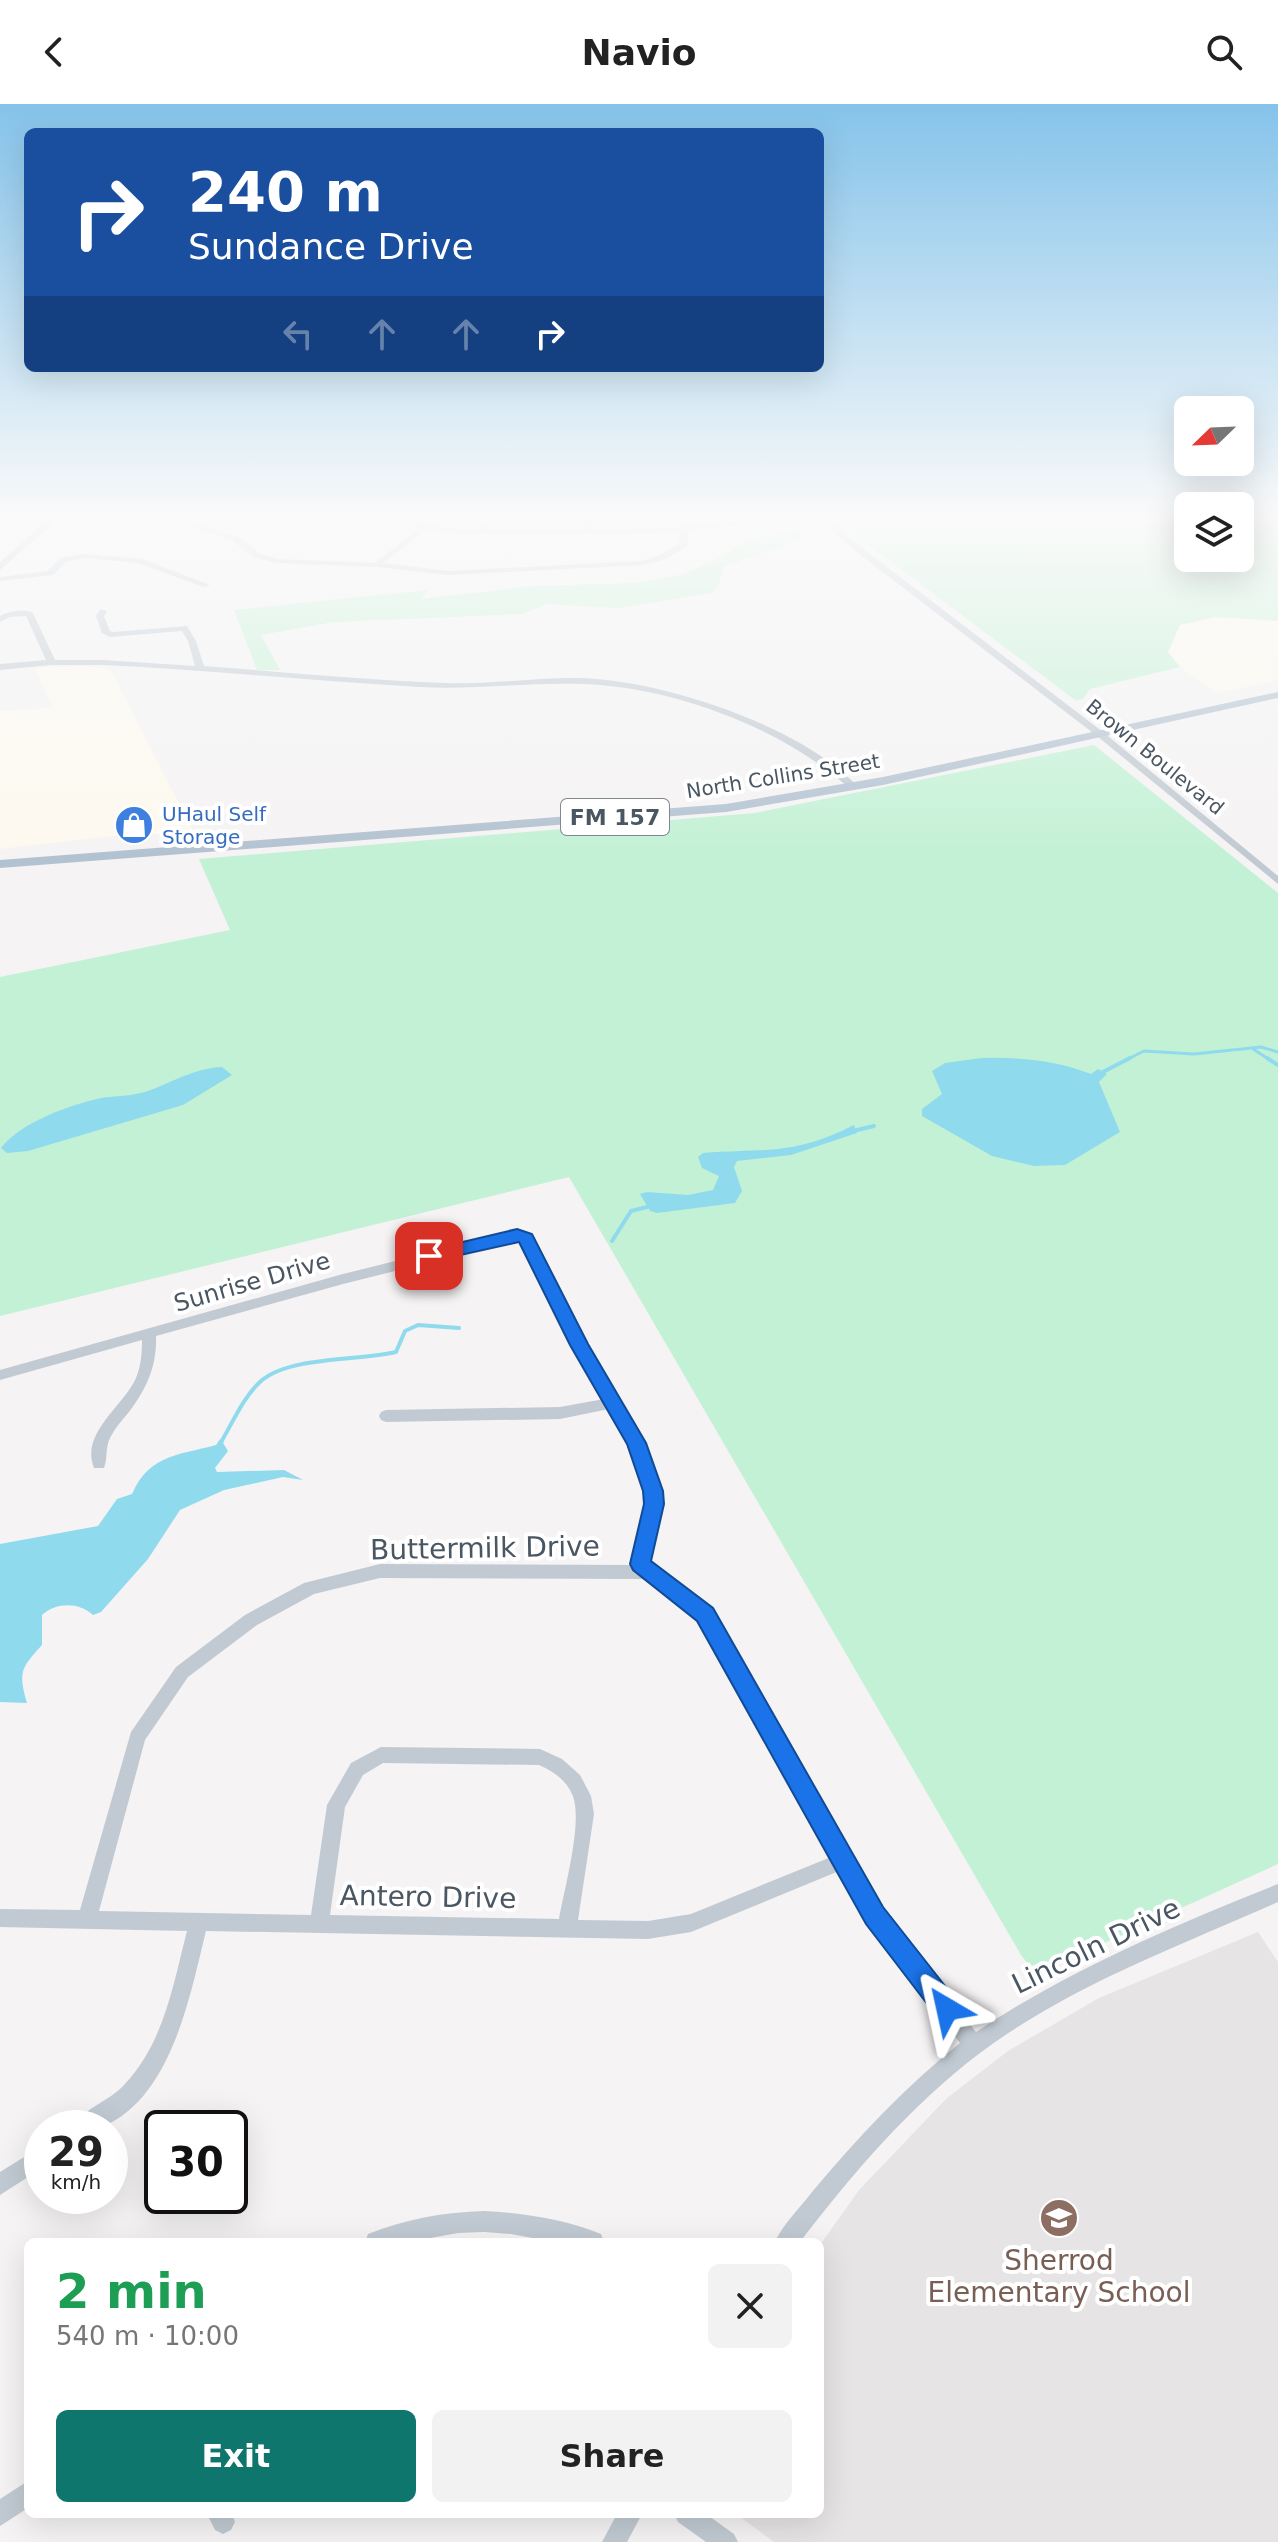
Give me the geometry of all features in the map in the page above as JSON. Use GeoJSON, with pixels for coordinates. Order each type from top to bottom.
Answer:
{"type":"FeatureCollection","features":[{"type":"Feature","properties":{"kind":"main road","name":"North Collins Street"},"geometry":{"type":"LineString","coordinates":[[0,864],[726,808],[853,787],[1278,695]]}},
{"type":"Feature","properties":{"kind":"street"},"geometry":{"type":"LineString","coordinates":[[37,628],[51,661]]}},
{"type":"Feature","properties":{"kind":"street"},"geometry":{"type":"LineString","coordinates":[[104,628],[106,633],[113,635],[184,628],[192,641],[200,669]]}},
{"type":"Feature","properties":{"kind":"street","name":"Brown Boulevard"},"geometry":{"type":"LineString","coordinates":[[961,628],[1100,734],[1278,881]]}},
{"type":"Feature","properties":{"kind":"street"},"geometry":{"type":"LineString","coordinates":[[0,667],[51,661],[473,687],[580,681],[623,684],[671,697],[791,741],[823,759],[853,787]]}},
{"type":"Feature","properties":{"kind":"street","name":"Sunrise Drive"},"geometry":{"type":"LineString","coordinates":[[0,1375],[517,1235],[526,1238],[613,1403]]}},
{"type":"Feature","properties":{"kind":"street"},"geometry":{"type":"LineString","coordinates":[[99,1464],[96,1456],[100,1440],[148,1373],[152,1355],[149,1334]]}},
{"type":"Feature","properties":{"kind":"street"},"geometry":{"type":"LineString","coordinates":[[386,1416],[560,1413],[613,1403],[636,1443],[653,1491],[651,1527],[640,1564],[646,1572],[705,1614],[874,1915],[974,2045]]}},
{"type":"Feature","properties":{"kind":"street","name":"Buttermilk Drive"},"geometry":{"type":"LineString","coordinates":[[87,1919],[137,1737],[182,1672],[251,1620],[310,1588],[380,1571],[646,1572]]}},
{"type":"Feature","properties":{"kind":"street"},"geometry":{"type":"LineString","coordinates":[[319,1923],[336,1805],[357,1769],[381,1755],[540,1757],[557,1763],[573,1778],[586,1807],[567,1929]]}},
{"type":"Feature","properties":{"kind":"street","name":"Antero Drive"},"geometry":{"type":"LineString","coordinates":[[0,1918],[648,1930],[691,1923],[842,1861]]}},
{"type":"Feature","properties":{"kind":"street","name":"Lincoln Drive"},"geometry":{"type":"LineString","coordinates":[[789,2238],[842,2170],[893,2115],[974,2045],[1073,1987],[1278,1893]]}},
{"type":"Feature","properties":{"kind":"street"},"geometry":{"type":"LineString","coordinates":[[107,2110],[131,2093],[151,2066],[176,2006],[199,1920]]}},
{"type":"Feature","properties":{"kind":"street"},"geometry":{"type":"LineString","coordinates":[[0,2185],[24,2168]]}},
{"type":"Feature","properties":{"kind":"street"},"geometry":{"type":"LineString","coordinates":[[388,2238],[425,2225],[488,2219],[580,2238]]}},
{"type":"Feature","properties":{"kind":"street"},"geometry":{"type":"LineString","coordinates":[[0,2514],[24,2496]]}},
{"type":"Feature","properties":{"kind":"street"},"geometry":{"type":"LineString","coordinates":[[614,2542],[628,2518]]}},
{"type":"Feature","properties":{"kind":"street"},"geometry":{"type":"LineString","coordinates":[[692,2518],[726,2542]]}},
{"type":"Feature","properties":{"kind":"shaded area"},"geometry":{"type":"Polygon","coordinates":[[[1178,628],[1278,628],[1278,680],[1218,693],[1180,667],[1168,652],[1178,628]]]}},
{"type":"Feature","properties":{"kind":"shaded area"},"geometry":{"type":"Polygon","coordinates":[[[85,666],[111,670],[194,833],[123,835],[0,849],[0,711],[52,708],[35,668],[85,666]]]}},
{"type":"Feature","properties":{"kind":"shaded area","name":"Sherrod Elementary School"},"geometry":{"type":"Polygon","coordinates":[[[1258,1932],[1278,1962],[1278,2542],[774,2542],[741,2518],[824,2518],[824,2239],[859,2190],[947,2098],[1008,2051],[1099,1998],[1258,1932]]]}},
{"type":"Feature","properties":{"kind":"green space"},"geometry":{"type":"Polygon","coordinates":[[[241,628],[301,628],[261,635],[280,670],[257,670],[241,628]]]}},
{"type":"Feature","properties":{"kind":"green space"},"geometry":{"type":"Polygon","coordinates":[[[979,628],[1179,628],[1168,652],[1180,667],[1090,689],[1083,699],[1075,700],[979,628]]]}},
{"type":"Feature","properties":{"kind":"green space"},"geometry":{"type":"Polygon","coordinates":[[[1094,745],[1278,893],[1278,1864],[1036,1974],[1021,1955],[569,1177],[0,1316],[0,977],[230,930],[199,859],[755,813],[1094,745]]]}},
{"type":"Feature","properties":{"kind":"water"},"geometry":{"type":"Polygon","coordinates":[[[982,1058],[1038,1060],[1091,1074],[1098,1069],[1107,1074],[1099,1082],[1120,1132],[1065,1165],[1034,1166],[992,1156],[922,1116],[922,1109],[942,1094],[932,1071],[945,1063],[982,1058]]]}},
{"type":"Feature","properties":{"kind":"water"},"geometry":{"type":"Polygon","coordinates":[[[222,1067],[232,1075],[183,1105],[28,1151],[7,1153],[1,1148],[21,1130],[61,1110],[101,1098],[145,1092],[192,1073],[222,1067]]]}},
{"type":"Feature","properties":{"kind":"water"},"geometry":{"type":"Polygon","coordinates":[[[854,1125],[857,1133],[791,1155],[737,1161],[734,1167],[742,1191],[735,1203],[657,1213],[650,1211],[640,1194],[688,1195],[713,1190],[719,1176],[702,1168],[698,1157],[703,1153],[780,1149],[813,1142],[854,1125]]]}},
{"type":"Feature","properties":{"kind":"water"},"geometry":{"type":"Polygon","coordinates":[[[223,1443],[228,1451],[215,1468],[217,1472],[284,1470],[303,1480],[283,1477],[224,1490],[180,1510],[148,1559],[101,1612],[93,1615],[68,1605],[42,1615],[42,1645],[23,1671],[27,1703],[0,1702],[0,1544],[98,1526],[117,1499],[132,1494],[139,1480],[158,1463],[182,1453],[223,1443]]]}},
{"type":"Feature","properties":{"kind":"waterway"},"geometry":{"type":"LineString","coordinates":[[1130,1058],[1144,1051],[1194,1054],[1261,1047],[1278,1052]]}},
{"type":"Feature","properties":{"kind":"waterway"},"geometry":{"type":"LineString","coordinates":[[1253,1049],[1270,1060]]}},
{"type":"Feature","properties":{"kind":"waterway"},"geometry":{"type":"LineString","coordinates":[[1099,1074],[1130,1058]]}},
{"type":"Feature","properties":{"kind":"waterway"},"geometry":{"type":"LineString","coordinates":[[1126,1060],[1130,1058]]}},
{"type":"Feature","properties":{"kind":"waterway"},"geometry":{"type":"LineString","coordinates":[[1267,1058],[1278,1065]]}},
{"type":"Feature","properties":{"kind":"waterway"},"geometry":{"type":"LineString","coordinates":[[853,1131],[874,1126]]}},
{"type":"Feature","properties":{"kind":"waterway"},"geometry":{"type":"LineString","coordinates":[[612,1241],[631,1211],[647,1207]]}},
{"type":"Feature","properties":{"kind":"waterway"},"geometry":{"type":"LineString","coordinates":[[220,1444],[249,1395],[261,1381],[274,1373],[307,1363],[396,1352],[405,1331],[418,1325],[459,1328]]}},
{"type":"Feature","properties":{"kind":"waterway"},"geometry":{"type":"LineString","coordinates":[[218,1447],[221,1442]]}},
{"type":"Feature","properties":{"kind":"place","name":"UHaul Self Storage"},"geometry":{"type":"Point","coordinates":[134,825]}},
{"type":"Feature","properties":{"kind":"place","name":"Sherrod Elementary School"},"geometry":{"type":"Point","coordinates":[1059,2218]}},
{"type":"Feature","properties":{"kind":"route"},"geometry":{"type":"LineString","coordinates":[[429,1256],[517,1235],[526,1238],[580,1345],[636,1443],[653,1491],[651,1527],[640,1564],[646,1572],[697,1605],[705,1614],[874,1915],[899,1943],[947,2009]]}}]}
